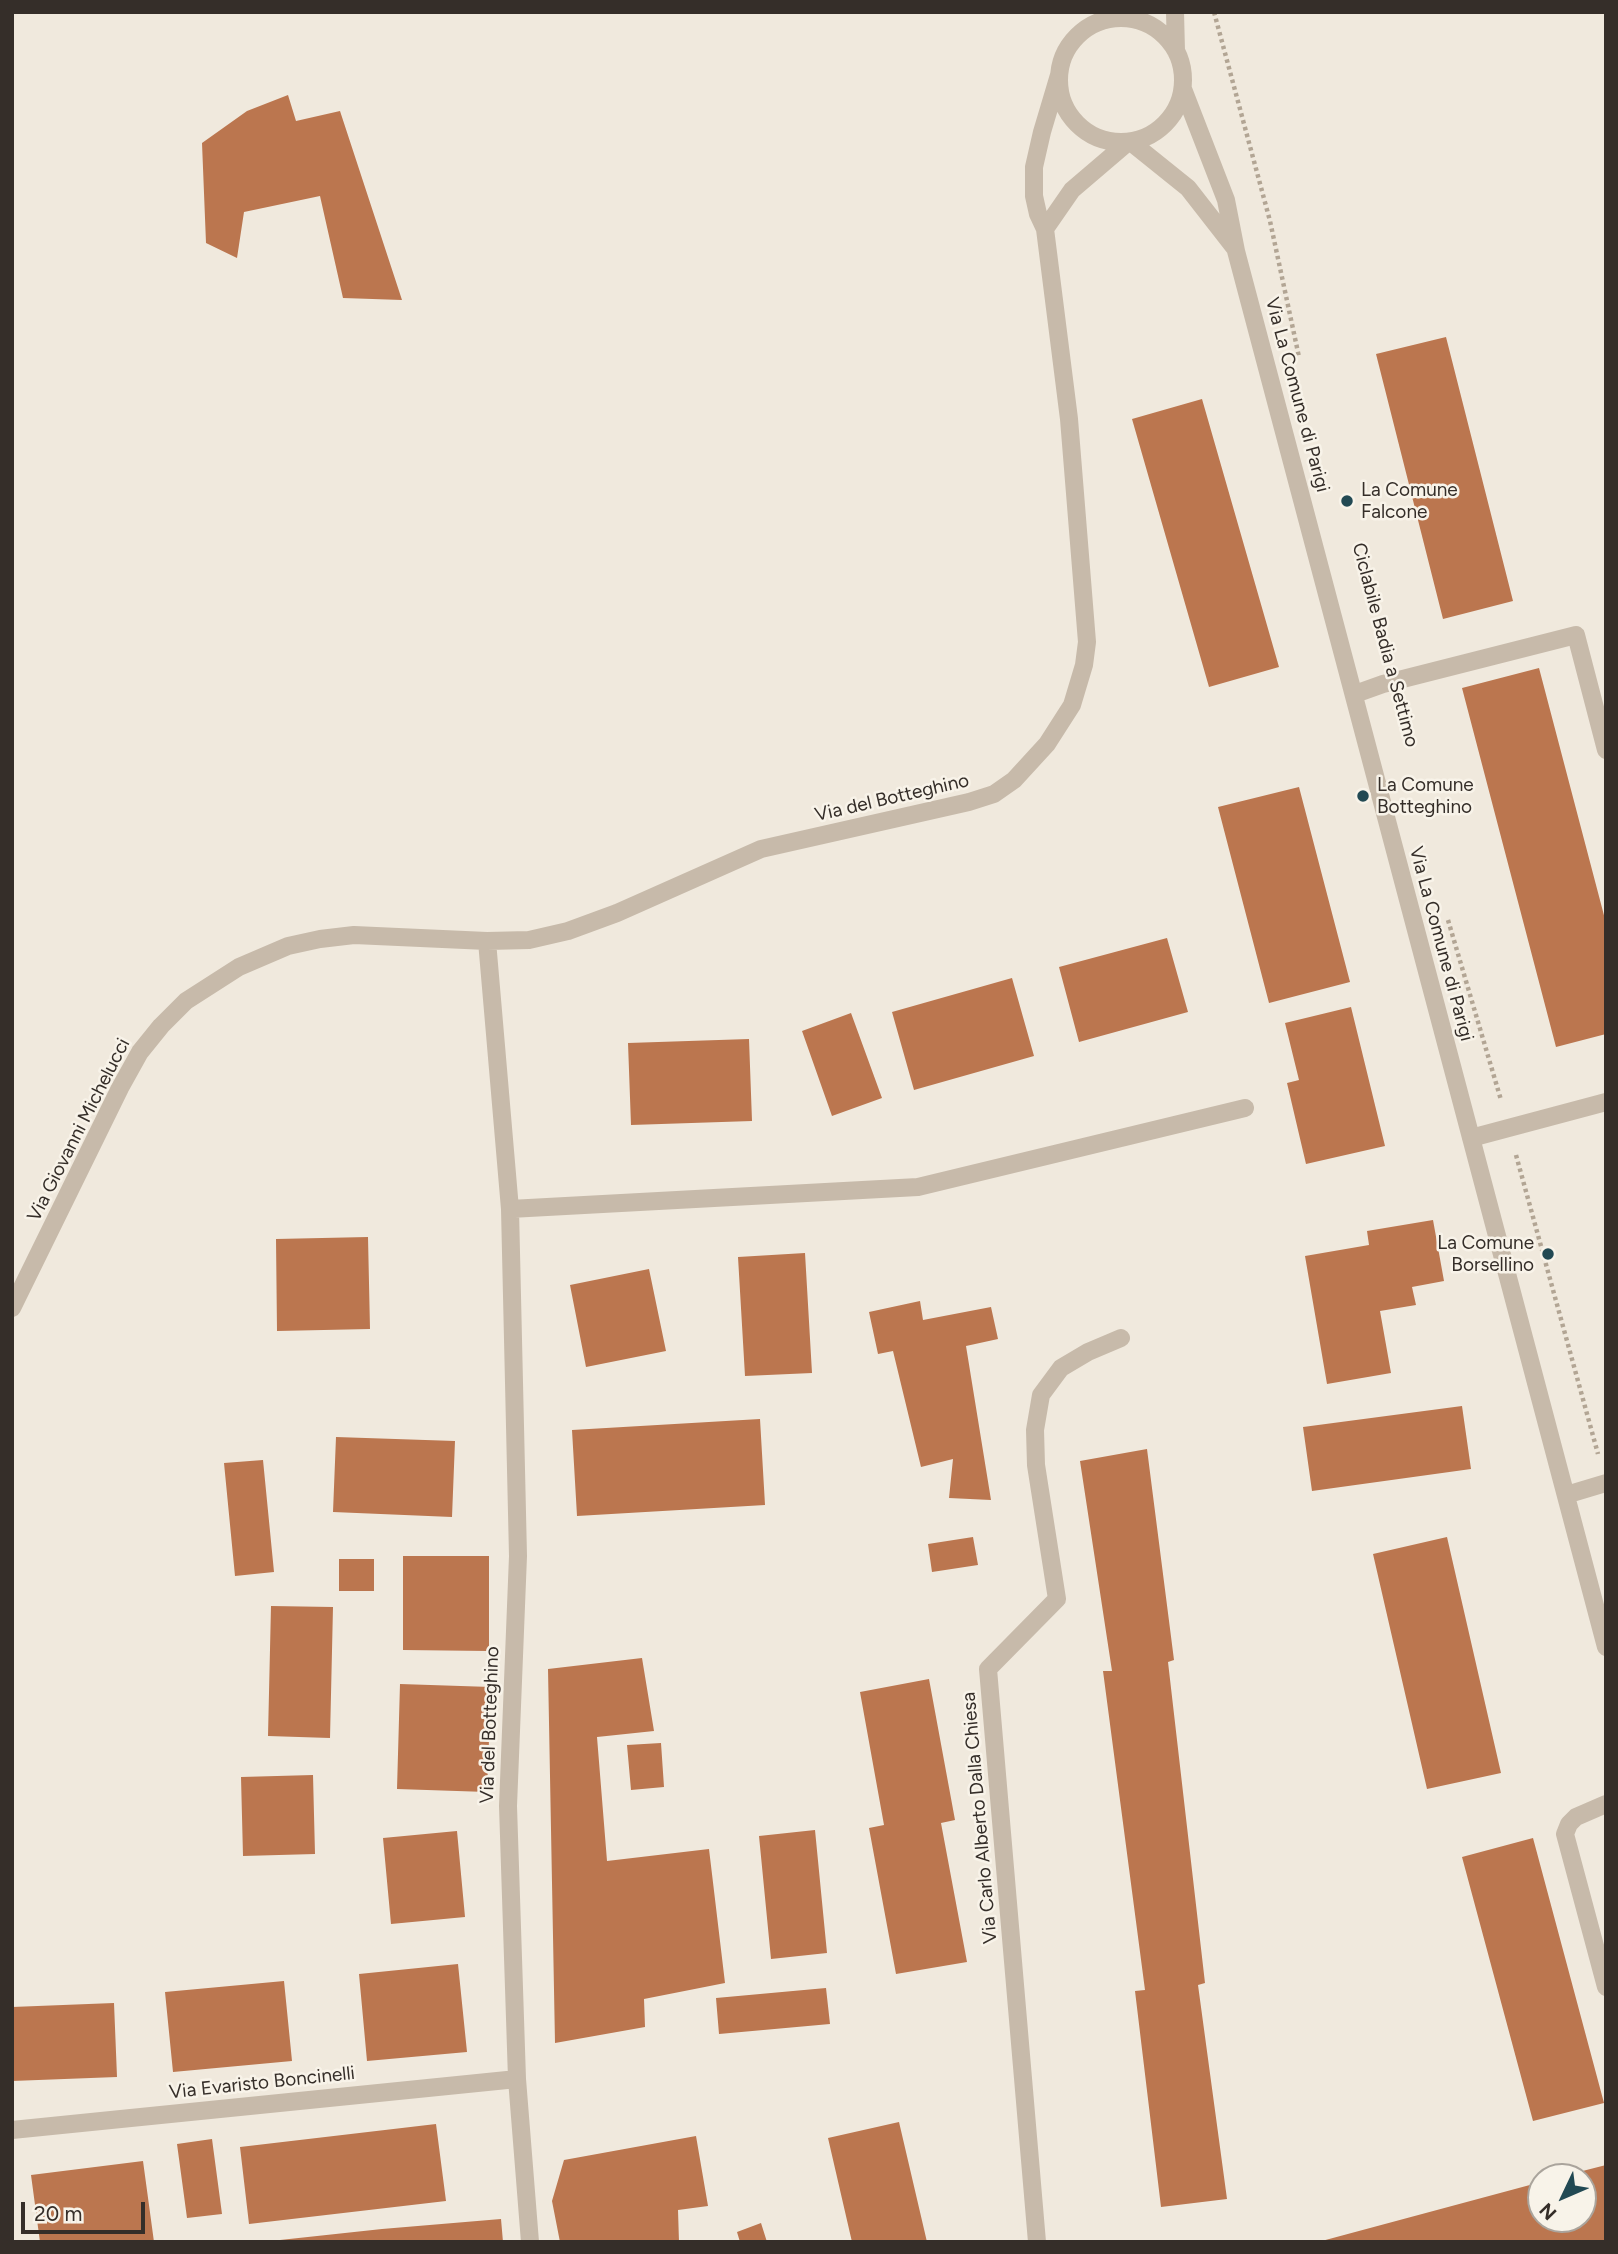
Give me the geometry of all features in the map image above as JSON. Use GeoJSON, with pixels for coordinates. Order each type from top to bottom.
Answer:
{"type":"FeatureCollection","features":[{"type":"Feature","properties":{"kind":"street","name":"Via del Botteghino"},"geometry":{"type":"LineString","coordinates":[[530,2242],[517,2079],[508,1806],[518,1556],[510,1209],[487,941],[529,940],[568,931],[617,913],[761,849],[994,794],[1014,780],[1047,744],[1072,705],[1084,665],[1087,642],[1076,482],[1045,229],[1034,196],[1034,167],[1064,54],[1072,40],[1079,12]]}},
{"type":"Feature","properties":{"kind":"street"},"geometry":{"type":"LineString","coordinates":[[1045,229],[1072,190],[1129,143],[1152,135],[1175,110],[1183,89],[1183,71],[1176,51],[1175,12]]}},
{"type":"Feature","properties":{"kind":"street"},"geometry":{"type":"LineString","coordinates":[[1072,40],[1100,20],[1122,17],[1155,27],[1176,51]]}},
{"type":"Feature","properties":{"kind":"street"},"geometry":{"type":"LineString","coordinates":[[1059,75],[1063,103],[1080,127],[1108,141],[1129,143]]}},
{"type":"Feature","properties":{"kind":"street","name":"Via La Comune di Parigi"},"geometry":{"type":"LineString","coordinates":[[1183,89],[1226,200],[1236,251],[1606,1647]]}},
{"type":"Feature","properties":{"kind":"street","name":"Via La Comune di Parigi"},"geometry":{"type":"LineString","coordinates":[[1129,143],[1188,188],[1236,251]]}},
{"type":"Feature","properties":{"kind":"street"},"geometry":{"type":"LineString","coordinates":[[1354,694],[1576,635],[1606,750]]}},
{"type":"Feature","properties":{"kind":"street","name":"Via Giovanni Michelucci"},"geometry":{"type":"LineString","coordinates":[[12,1308],[140,1052],[186,1001],[212,982],[260,956],[320,939],[354,935],[487,941]]}},
{"type":"Feature","properties":{"kind":"street"},"geometry":{"type":"LineString","coordinates":[[1471,1138],[1606,1102]]}},
{"type":"Feature","properties":{"kind":"street"},"geometry":{"type":"LineString","coordinates":[[510,1209],[918,1187],[1245,1108]]}},
{"type":"Feature","properties":{"kind":"street","name":"Via Carlo Alberto Dalla Chiesa"},"geometry":{"type":"LineString","coordinates":[[1037,2242],[988,1669],[1058,1599],[1036,1465],[1035,1430],[1041,1395],[1061,1368],[1088,1352],[1121,1338]]}},
{"type":"Feature","properties":{"kind":"street"},"geometry":{"type":"LineString","coordinates":[[1566,1495],[1606,1483]]}},
{"type":"Feature","properties":{"kind":"street"},"geometry":{"type":"LineString","coordinates":[[1606,1804],[1576,1816],[1565,1834],[1606,1987]]}},
{"type":"Feature","properties":{"kind":"street","name":"Via Evaristo Boncinelli"},"geometry":{"type":"LineString","coordinates":[[12,2130],[517,2079]]}},
{"type":"Feature","properties":{"kind":"path"},"geometry":{"type":"LineString","coordinates":[[1214,12],[1273,235],[1301,368]]}},
{"type":"Feature","properties":{"kind":"path"},"geometry":{"type":"LineString","coordinates":[[1447,918],[1509,1128],[1599,1455]]}},
{"type":"Feature","properties":{"kind":"building"},"geometry":{"type":"Polygon","coordinates":[[[288,95],[296,121],[340,111],[402,300],[343,298],[320,196],[244,212],[237,258],[206,243],[202,143],[247,111],[288,95]]]}},
{"type":"Feature","properties":{"kind":"building"},"geometry":{"type":"Polygon","coordinates":[[[1446,337],[1513,601],[1443,619],[1376,354],[1446,337]]]}},
{"type":"Feature","properties":{"kind":"building"},"geometry":{"type":"Polygon","coordinates":[[[1202,399],[1279,667],[1209,687],[1132,419],[1202,399]]]}},
{"type":"Feature","properties":{"kind":"building"},"geometry":{"type":"Polygon","coordinates":[[[1539,668],[1606,923],[1606,1034],[1556,1047],[1462,688],[1539,668]]]}},
{"type":"Feature","properties":{"kind":"building"},"geometry":{"type":"Polygon","coordinates":[[[1299,787],[1350,982],[1269,1003],[1218,807],[1299,787]]]}},
{"type":"Feature","properties":{"kind":"building"},"geometry":{"type":"Polygon","coordinates":[[[1167,938],[1188,1012],[1079,1042],[1059,967],[1167,938]]]}},
{"type":"Feature","properties":{"kind":"building"},"geometry":{"type":"Polygon","coordinates":[[[1012,978],[1034,1056],[914,1090],[892,1012],[1012,978]]]}},
{"type":"Feature","properties":{"kind":"building"},"geometry":{"type":"Polygon","coordinates":[[[1351,1007],[1385,1146],[1306,1164],[1287,1083],[1299,1080],[1285,1023],[1351,1007]]]}},
{"type":"Feature","properties":{"kind":"building"},"geometry":{"type":"Polygon","coordinates":[[[851,1013],[882,1098],[832,1116],[802,1031],[851,1013]]]}},
{"type":"Feature","properties":{"kind":"building"},"geometry":{"type":"Polygon","coordinates":[[[749,1039],[752,1121],[631,1125],[628,1043],[749,1039]]]}},
{"type":"Feature","properties":{"kind":"building"},"geometry":{"type":"Polygon","coordinates":[[[1433,1220],[1444,1281],[1412,1287],[1416,1305],[1380,1311],[1391,1373],[1327,1384],[1305,1256],[1369,1245],[1367,1231],[1433,1220]]]}},
{"type":"Feature","properties":{"kind":"building"},"geometry":{"type":"Polygon","coordinates":[[[368,1237],[370,1329],[277,1331],[276,1239],[368,1237]]]}},
{"type":"Feature","properties":{"kind":"building"},"geometry":{"type":"Polygon","coordinates":[[[805,1253],[812,1373],[745,1376],[738,1257],[805,1253]]]}},
{"type":"Feature","properties":{"kind":"building"},"geometry":{"type":"Polygon","coordinates":[[[649,1269],[666,1351],[586,1367],[570,1285],[649,1269]]]}},
{"type":"Feature","properties":{"kind":"building"},"geometry":{"type":"Polygon","coordinates":[[[920,1301],[923,1320],[991,1307],[998,1339],[966,1346],[991,1500],[949,1498],[953,1459],[921,1467],[893,1351],[878,1354],[869,1312],[920,1301]]]}},
{"type":"Feature","properties":{"kind":"building"},"geometry":{"type":"Polygon","coordinates":[[[1462,1406],[1471,1469],[1312,1491],[1303,1427],[1462,1406]]]}},
{"type":"Feature","properties":{"kind":"building"},"geometry":{"type":"Polygon","coordinates":[[[760,1419],[765,1505],[577,1516],[572,1430],[760,1419]]]}},
{"type":"Feature","properties":{"kind":"building"},"geometry":{"type":"Polygon","coordinates":[[[336,1437],[455,1441],[452,1517],[333,1512],[336,1437]]]}},
{"type":"Feature","properties":{"kind":"building"},"geometry":{"type":"Polygon","coordinates":[[[1147,1449],[1174,1660],[1168,1662],[1205,1983],[1198,1985],[1227,2199],[1161,2207],[1135,1991],[1145,1990],[1103,1671],[1112,1671],[1080,1461],[1147,1449]]]}},
{"type":"Feature","properties":{"kind":"building"},"geometry":{"type":"Polygon","coordinates":[[[263,1460],[274,1572],[235,1576],[224,1463],[263,1460]]]}},
{"type":"Feature","properties":{"kind":"building"},"geometry":{"type":"Polygon","coordinates":[[[973,1537],[978,1565],[932,1572],[928,1544],[973,1537]]]}},
{"type":"Feature","properties":{"kind":"building"},"geometry":{"type":"Polygon","coordinates":[[[1447,1537],[1501,1773],[1427,1789],[1373,1554],[1447,1537]]]}},
{"type":"Feature","properties":{"kind":"building"},"geometry":{"type":"Polygon","coordinates":[[[403,1556],[489,1556],[489,1651],[403,1650],[403,1556]]]}},
{"type":"Feature","properties":{"kind":"building"},"geometry":{"type":"Polygon","coordinates":[[[339,1559],[374,1559],[374,1591],[339,1591],[339,1559]]]}},
{"type":"Feature","properties":{"kind":"building"},"geometry":{"type":"Polygon","coordinates":[[[271,1606],[333,1607],[330,1738],[268,1736],[271,1606]]]}},
{"type":"Feature","properties":{"kind":"building"},"geometry":{"type":"Polygon","coordinates":[[[642,1658],[654,1731],[597,1737],[607,1861],[709,1849],[725,1983],[644,1999],[645,2027],[555,2043],[548,1669],[642,1658]]]}},
{"type":"Feature","properties":{"kind":"building"},"geometry":{"type":"Polygon","coordinates":[[[929,1679],[955,1820],[941,1823],[967,1962],[896,1974],[869,1828],[884,1825],[860,1692],[929,1679]]]}},
{"type":"Feature","properties":{"kind":"building"},"geometry":{"type":"Polygon","coordinates":[[[400,1684],[491,1687],[487,1792],[397,1789],[400,1684]]]}},
{"type":"Feature","properties":{"kind":"building"},"geometry":{"type":"Polygon","coordinates":[[[661,1743],[664,1787],[631,1790],[627,1745],[661,1743]]]}},
{"type":"Feature","properties":{"kind":"building"},"geometry":{"type":"Polygon","coordinates":[[[313,1775],[315,1854],[243,1856],[241,1777],[313,1775]]]}},
{"type":"Feature","properties":{"kind":"building"},"geometry":{"type":"Polygon","coordinates":[[[815,1830],[827,1953],[771,1959],[759,1836],[815,1830]]]}},
{"type":"Feature","properties":{"kind":"building"},"geometry":{"type":"Polygon","coordinates":[[[457,1831],[465,1917],[391,1924],[383,1838],[457,1831]]]}},
{"type":"Feature","properties":{"kind":"building"},"geometry":{"type":"Polygon","coordinates":[[[1533,1838],[1604,2103],[1533,2121],[1462,1857],[1533,1838]]]}},
{"type":"Feature","properties":{"kind":"building"},"geometry":{"type":"Polygon","coordinates":[[[458,1964],[467,2052],[367,2061],[359,1974],[458,1964]]]}},
{"type":"Feature","properties":{"kind":"building"},"geometry":{"type":"Polygon","coordinates":[[[284,1981],[292,2061],[173,2072],[165,1992],[284,1981]]]}},
{"type":"Feature","properties":{"kind":"building"},"geometry":{"type":"Polygon","coordinates":[[[826,1988],[830,2024],[719,2034],[716,1998],[826,1988]]]}},
{"type":"Feature","properties":{"kind":"building"},"geometry":{"type":"Polygon","coordinates":[[[114,2003],[117,2077],[12,2081],[12,2007],[114,2003]]]}},
{"type":"Feature","properties":{"kind":"building"},"geometry":{"type":"Polygon","coordinates":[[[899,2122],[927,2242],[852,2242],[828,2138],[899,2122]]]}},
{"type":"Feature","properties":{"kind":"building"},"geometry":{"type":"Polygon","coordinates":[[[436,2124],[446,2201],[249,2224],[240,2147],[436,2124]]]}},
{"type":"Feature","properties":{"kind":"building"},"geometry":{"type":"Polygon","coordinates":[[[696,2136],[708,2206],[678,2210],[679,2242],[560,2242],[552,2201],[564,2160],[696,2136]]]}},
{"type":"Feature","properties":{"kind":"building"},"geometry":{"type":"Polygon","coordinates":[[[212,2139],[222,2214],[187,2218],[177,2144],[212,2139]]]}},
{"type":"Feature","properties":{"kind":"building"},"geometry":{"type":"Polygon","coordinates":[[[143,2161],[154,2242],[40,2242],[31,2175],[143,2161]]]}},
{"type":"Feature","properties":{"kind":"building"},"geometry":{"type":"Polygon","coordinates":[[[1606,2165],[1606,2242],[1318,2242],[1527,2186],[1527,2233],[1597,2233],[1597,2167],[1606,2165]]]}},
{"type":"Feature","properties":{"kind":"building"},"geometry":{"type":"Polygon","coordinates":[[[501,2219],[503,2242],[280,2242],[382,2229],[501,2219]]]}},
{"type":"Feature","properties":{"kind":"building"},"geometry":{"type":"Polygon","coordinates":[[[761,2223],[767,2242],[740,2242],[737,2232],[761,2223]]]}},
{"type":"Feature","properties":{"kind":"place","name":"La Comune Falcone"},"geometry":{"type":"Point","coordinates":[1347,501]}},
{"type":"Feature","properties":{"kind":"place","name":"La Comune Botteghino"},"geometry":{"type":"Point","coordinates":[1363,796]}},
{"type":"Feature","properties":{"kind":"place","name":"La Comune Borsellino"},"geometry":{"type":"Point","coordinates":[1548,1254]}}]}
